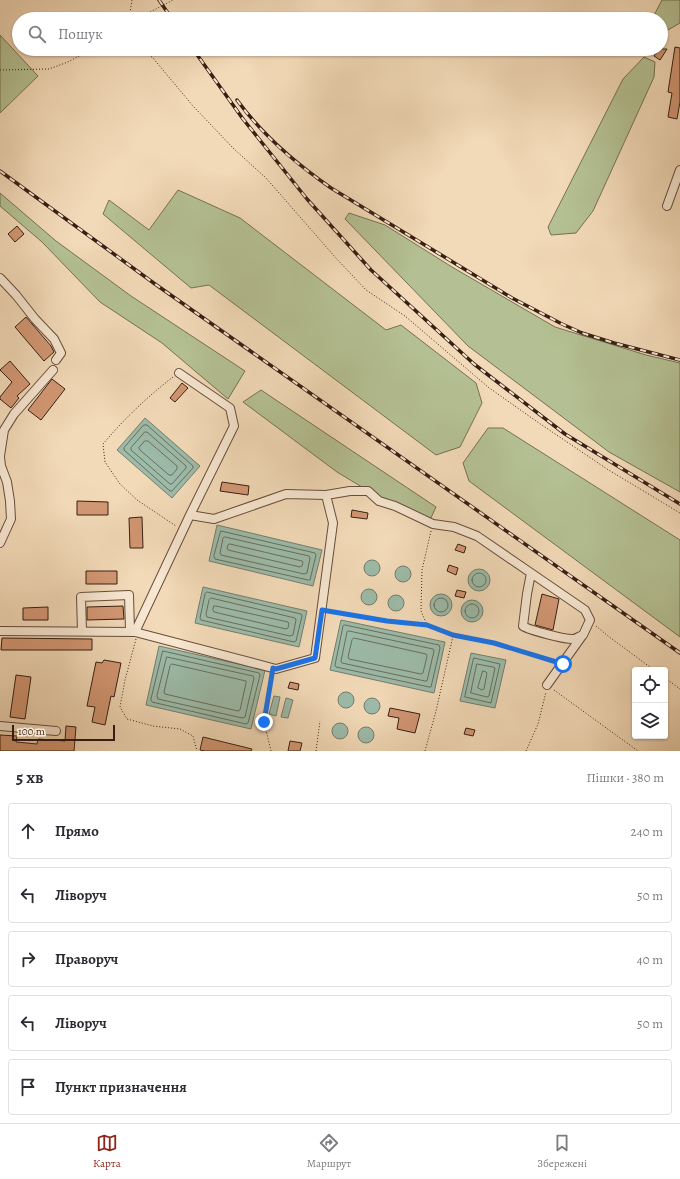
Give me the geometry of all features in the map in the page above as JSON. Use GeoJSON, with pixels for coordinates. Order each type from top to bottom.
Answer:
{"type":"FeatureCollection","features":[{"type":"Feature","properties":{"kind":"lane"},"geometry":{"type":"LineString","coordinates":[[667,206],[680,170]]}},
{"type":"Feature","properties":{"kind":"lane"},"geometry":{"type":"LineString","coordinates":[[0,278],[16,295],[34,319],[54,339],[61,353],[56,360]]}},
{"type":"Feature","properties":{"kind":"lane"},"geometry":{"type":"LineString","coordinates":[[0,544],[11,519],[7,482],[1,466],[0,457],[4,430],[14,414],[53,370]]}},
{"type":"Feature","properties":{"kind":"lane"},"geometry":{"type":"LineString","coordinates":[[134,632],[234,426],[230,408],[179,373]]}},
{"type":"Feature","properties":{"kind":"lane"},"geometry":{"type":"LineString","coordinates":[[190,515],[214,519],[286,494],[326,495],[350,490],[368,492],[379,501],[395,506],[433,524],[454,527],[477,536],[585,610],[590,620],[583,635],[547,685]]}},
{"type":"Feature","properties":{"kind":"lane"},"geometry":{"type":"LineString","coordinates":[[0,631],[134,632],[276,669],[315,658],[333,523],[326,495]]}},
{"type":"Feature","properties":{"kind":"lane"},"geometry":{"type":"LineString","coordinates":[[531,573],[523,626],[529,629],[566,638],[574,639],[583,635]]}},
{"type":"Feature","properties":{"kind":"lane"},"geometry":{"type":"LineString","coordinates":[[82,631],[81,597],[128,595],[134,632]]}},
{"type":"Feature","properties":{"kind":"lane"},"geometry":{"type":"LineString","coordinates":[[0,726],[56,731]]}},
{"type":"Feature","properties":{"kind":"path"},"geometry":{"type":"LineString","coordinates":[[130,12],[132,0]]}},
{"type":"Feature","properties":{"kind":"path"},"geometry":{"type":"LineString","coordinates":[[151,12],[174,0]]}},
{"type":"Feature","properties":{"kind":"path"},"geometry":{"type":"LineString","coordinates":[[0,70],[49,69],[79,56]]}},
{"type":"Feature","properties":{"kind":"path"},"geometry":{"type":"LineString","coordinates":[[151,56],[203,117],[234,149],[266,178],[366,290],[405,316],[488,387],[607,468],[680,513]]}},
{"type":"Feature","properties":{"kind":"path"},"geometry":{"type":"LineString","coordinates":[[179,373],[148,397],[102,444],[105,462],[120,484],[150,510],[183,531]]}},
{"type":"Feature","properties":{"kind":"path"},"geometry":{"type":"LineString","coordinates":[[427,625],[421,611],[422,570],[433,524]]}},
{"type":"Feature","properties":{"kind":"path"},"geometry":{"type":"LineString","coordinates":[[322,610],[387,621],[427,625],[453,635],[502,645],[563,664]]}},
{"type":"Feature","properties":{"kind":"path"},"geometry":{"type":"LineString","coordinates":[[590,620],[608,636],[650,667]]}},
{"type":"Feature","properties":{"kind":"path"},"geometry":{"type":"LineString","coordinates":[[134,632],[120,707],[127,719],[153,726],[180,729],[193,736],[197,751]]}},
{"type":"Feature","properties":{"kind":"path"},"geometry":{"type":"LineString","coordinates":[[425,751],[436,711],[453,635]]}},
{"type":"Feature","properties":{"kind":"path"},"geometry":{"type":"LineString","coordinates":[[271,751],[264,722],[273,668]]}},
{"type":"Feature","properties":{"kind":"path"},"geometry":{"type":"LineString","coordinates":[[668,680],[680,689]]}},
{"type":"Feature","properties":{"kind":"path"},"geometry":{"type":"LineString","coordinates":[[526,751],[538,724],[547,685],[638,751]]}},
{"type":"Feature","properties":{"kind":"path"},"geometry":{"type":"LineString","coordinates":[[316,751],[320,721]]}},
{"type":"Feature","properties":{"kind":"shaded area"},"geometry":{"type":"Polygon","coordinates":[[[662,0],[680,0],[680,23],[668,30],[668,12],[656,12],[662,0]]]}},
{"type":"Feature","properties":{"kind":"shaded area"},"geometry":{"type":"Polygon","coordinates":[[[0,35],[12,48],[12,56],[19,56],[38,76],[0,113],[0,35]]]}},
{"type":"Feature","properties":{"kind":"shaded area"},"geometry":{"type":"Polygon","coordinates":[[[644,57],[655,62],[654,77],[593,211],[576,233],[551,235],[548,227],[623,79],[644,57]]]}},
{"type":"Feature","properties":{"kind":"shaded area"},"geometry":{"type":"Polygon","coordinates":[[[178,190],[240,218],[386,330],[401,325],[476,383],[482,403],[460,447],[436,455],[209,285],[191,288],[103,214],[109,200],[149,230],[178,190]]]}},
{"type":"Feature","properties":{"kind":"shaded area"},"geometry":{"type":"Polygon","coordinates":[[[0,193],[56,241],[131,296],[245,371],[228,399],[162,343],[100,302],[42,242],[0,206],[0,193]]]}},
{"type":"Feature","properties":{"kind":"shaded area"},"geometry":{"type":"Polygon","coordinates":[[[349,213],[385,225],[452,267],[555,327],[646,355],[680,363],[680,492],[609,452],[468,346],[345,219],[349,213]]]}},
{"type":"Feature","properties":{"kind":"shaded area"},"geometry":{"type":"Polygon","coordinates":[[[261,390],[436,507],[430,520],[380,498],[337,472],[243,402],[261,390]]]}},
{"type":"Feature","properties":{"kind":"shaded area"},"geometry":{"type":"Polygon","coordinates":[[[488,428],[503,428],[680,540],[680,637],[469,481],[463,463],[488,428]]]}},
{"type":"Feature","properties":{"kind":"water"},"geometry":{"type":"Polygon","coordinates":[[[145,418],[200,466],[172,498],[117,450],[145,418]]]}},
{"type":"Feature","properties":{"kind":"water"},"geometry":{"type":"Polygon","coordinates":[[[217,525],[322,550],[313,586],[209,561],[217,525]]]}},
{"type":"Feature","properties":{"kind":"water"},"geometry":{"type":"Polygon","coordinates":[[[372,560],[378,562],[380,568],[378,574],[372,576],[366,574],[364,568],[366,562],[372,560]]]}},
{"type":"Feature","properties":{"kind":"water"},"geometry":{"type":"Polygon","coordinates":[[[403,566],[409,568],[411,574],[409,580],[403,582],[397,580],[395,574],[397,568],[403,566]]]}},
{"type":"Feature","properties":{"kind":"water"},"geometry":{"type":"Polygon","coordinates":[[[479,569],[487,572],[490,580],[487,588],[479,591],[471,588],[468,580],[471,572],[479,569]]]}},
{"type":"Feature","properties":{"kind":"water"},"geometry":{"type":"Polygon","coordinates":[[[203,587],[307,611],[299,647],[195,623],[203,587]]]}},
{"type":"Feature","properties":{"kind":"water"},"geometry":{"type":"Polygon","coordinates":[[[369,589],[375,591],[377,597],[375,603],[369,605],[363,603],[361,597],[363,591],[369,589]]]}},
{"type":"Feature","properties":{"kind":"water"},"geometry":{"type":"Polygon","coordinates":[[[441,594],[449,597],[452,605],[449,613],[441,616],[433,613],[430,605],[433,597],[441,594]]]}},
{"type":"Feature","properties":{"kind":"water"},"geometry":{"type":"Polygon","coordinates":[[[396,595],[402,597],[404,603],[402,609],[396,611],[390,609],[388,603],[390,597],[396,595]]]}},
{"type":"Feature","properties":{"kind":"water"},"geometry":{"type":"Polygon","coordinates":[[[472,600],[480,603],[483,611],[480,619],[472,622],[464,619],[461,611],[464,603],[472,600]]]}},
{"type":"Feature","properties":{"kind":"water"},"geometry":{"type":"Polygon","coordinates":[[[341,620],[445,642],[434,693],[330,670],[341,620]]]}},
{"type":"Feature","properties":{"kind":"water"},"geometry":{"type":"Polygon","coordinates":[[[159,646],[265,670],[251,729],[146,705],[159,646]]]}},
{"type":"Feature","properties":{"kind":"water"},"geometry":{"type":"Polygon","coordinates":[[[471,653],[506,660],[495,708],[460,701],[471,653]]]}},
{"type":"Feature","properties":{"kind":"water"},"geometry":{"type":"Polygon","coordinates":[[[346,692],[352,694],[354,700],[352,706],[346,708],[340,706],[338,700],[340,694],[346,692]]]}},
{"type":"Feature","properties":{"kind":"water"},"geometry":{"type":"Polygon","coordinates":[[[274,696],[280,697],[276,716],[269,714],[274,696]]]}},
{"type":"Feature","properties":{"kind":"water"},"geometry":{"type":"Polygon","coordinates":[[[286,698],[293,700],[288,718],[281,717],[286,698]]]}},
{"type":"Feature","properties":{"kind":"water"},"geometry":{"type":"Polygon","coordinates":[[[372,698],[378,700],[380,706],[378,712],[372,714],[366,712],[364,706],[366,700],[372,698]]]}},
{"type":"Feature","properties":{"kind":"water"},"geometry":{"type":"Polygon","coordinates":[[[340,723],[346,725],[348,731],[346,737],[340,739],[334,737],[332,731],[334,725],[340,723]]]}},
{"type":"Feature","properties":{"kind":"water"},"geometry":{"type":"Polygon","coordinates":[[[366,727],[372,729],[374,735],[372,741],[366,743],[360,741],[358,735],[360,729],[366,727]]]}},
{"type":"Feature","properties":{"kind":"building"},"geometry":{"type":"Polygon","coordinates":[[[675,47],[680,48],[680,102],[677,119],[668,117],[672,93],[668,92],[675,47]]]}},
{"type":"Feature","properties":{"kind":"building"},"geometry":{"type":"Polygon","coordinates":[[[654,56],[663,56],[660,60],[654,56]]]}},
{"type":"Feature","properties":{"kind":"building"},"geometry":{"type":"Polygon","coordinates":[[[17,226],[24,234],[15,242],[8,234],[17,226]]]}},
{"type":"Feature","properties":{"kind":"building"},"geometry":{"type":"Polygon","coordinates":[[[26,317],[51,346],[54,352],[44,361],[15,327],[26,317]]]}},
{"type":"Feature","properties":{"kind":"building"},"geometry":{"type":"Polygon","coordinates":[[[10,361],[30,384],[17,396],[19,398],[11,408],[0,399],[12,382],[0,370],[10,361]]]}},
{"type":"Feature","properties":{"kind":"building"},"geometry":{"type":"Polygon","coordinates":[[[52,379],[65,389],[41,420],[28,410],[52,379]]]}},
{"type":"Feature","properties":{"kind":"building"},"geometry":{"type":"Polygon","coordinates":[[[182,383],[188,388],[175,402],[170,398],[182,383]]]}},
{"type":"Feature","properties":{"kind":"building"},"geometry":{"type":"Polygon","coordinates":[[[222,482],[249,486],[248,495],[220,491],[222,482]]]}},
{"type":"Feature","properties":{"kind":"building"},"geometry":{"type":"Polygon","coordinates":[[[77,501],[108,502],[108,515],[77,515],[77,501]]]}},
{"type":"Feature","properties":{"kind":"building"},"geometry":{"type":"Polygon","coordinates":[[[352,510],[368,513],[367,519],[351,517],[352,510]]]}},
{"type":"Feature","properties":{"kind":"building"},"geometry":{"type":"Polygon","coordinates":[[[142,517],[143,548],[130,548],[129,518],[142,517]]]}},
{"type":"Feature","properties":{"kind":"building"},"geometry":{"type":"Polygon","coordinates":[[[458,544],[466,547],[464,553],[455,550],[458,544]]]}},
{"type":"Feature","properties":{"kind":"building"},"geometry":{"type":"Polygon","coordinates":[[[449,565],[458,568],[456,575],[447,571],[449,565]]]}},
{"type":"Feature","properties":{"kind":"building"},"geometry":{"type":"Polygon","coordinates":[[[86,571],[117,571],[117,584],[86,584],[86,571]]]}},
{"type":"Feature","properties":{"kind":"building"},"geometry":{"type":"Polygon","coordinates":[[[457,590],[466,592],[464,598],[455,596],[457,590]]]}},
{"type":"Feature","properties":{"kind":"building"},"geometry":{"type":"Polygon","coordinates":[[[542,594],[559,599],[553,630],[535,625],[542,594]]]}},
{"type":"Feature","properties":{"kind":"building"},"geometry":{"type":"Polygon","coordinates":[[[123,606],[124,619],[87,620],[87,607],[123,606]]]}},
{"type":"Feature","properties":{"kind":"building"},"geometry":{"type":"Polygon","coordinates":[[[48,607],[48,620],[23,620],[23,608],[48,607]]]}},
{"type":"Feature","properties":{"kind":"building"},"geometry":{"type":"Polygon","coordinates":[[[2,638],[92,639],[92,650],[1,650],[2,638]]]}},
{"type":"Feature","properties":{"kind":"building"},"geometry":{"type":"Polygon","coordinates":[[[104,660],[121,663],[114,697],[111,696],[105,725],[92,722],[95,707],[87,706],[96,662],[102,663],[104,660]]]}},
{"type":"Feature","properties":{"kind":"building"},"geometry":{"type":"Polygon","coordinates":[[[16,675],[31,677],[25,719],[10,717],[16,675]]]}},
{"type":"Feature","properties":{"kind":"building"},"geometry":{"type":"Polygon","coordinates":[[[290,682],[299,684],[298,690],[288,688],[290,682]]]}},
{"type":"Feature","properties":{"kind":"building"},"geometry":{"type":"Polygon","coordinates":[[[390,708],[420,714],[415,733],[397,729],[399,718],[388,716],[390,708]]]}},
{"type":"Feature","properties":{"kind":"building"},"geometry":{"type":"Polygon","coordinates":[[[66,726],[76,727],[74,751],[0,751],[0,735],[17,736],[16,742],[37,744],[38,739],[65,741],[66,726]]]}},
{"type":"Feature","properties":{"kind":"building"},"geometry":{"type":"Polygon","coordinates":[[[466,728],[475,730],[473,736],[464,734],[466,728]]]}},
{"type":"Feature","properties":{"kind":"building"},"geometry":{"type":"Polygon","coordinates":[[[203,737],[252,749],[251,751],[200,750],[203,737]]]}},
{"type":"Feature","properties":{"kind":"building"},"geometry":{"type":"Polygon","coordinates":[[[290,741],[302,743],[300,751],[288,751],[290,741]]]}},
{"type":"Feature","properties":{"kind":"railway"},"geometry":{"type":"LineString","coordinates":[[159,0],[167,12]]}},
{"type":"Feature","properties":{"kind":"railway"},"geometry":{"type":"LineString","coordinates":[[198,56],[243,119],[307,199],[371,270],[474,364],[565,434],[680,504]]}},
{"type":"Feature","properties":{"kind":"railway"},"geometry":{"type":"LineString","coordinates":[[237,100],[247,113],[280,148],[318,179],[512,298],[582,333],[680,360]]}},
{"type":"Feature","properties":{"kind":"railway"},"geometry":{"type":"LineString","coordinates":[[0,171],[155,284],[680,653]]}},
{"type":"Feature","properties":{"kind":"route"},"geometry":{"type":"LineString","coordinates":[[264,722],[273,668],[276,669],[315,658],[322,610],[387,621],[427,625],[453,635],[494,643],[563,664]]}}]}
